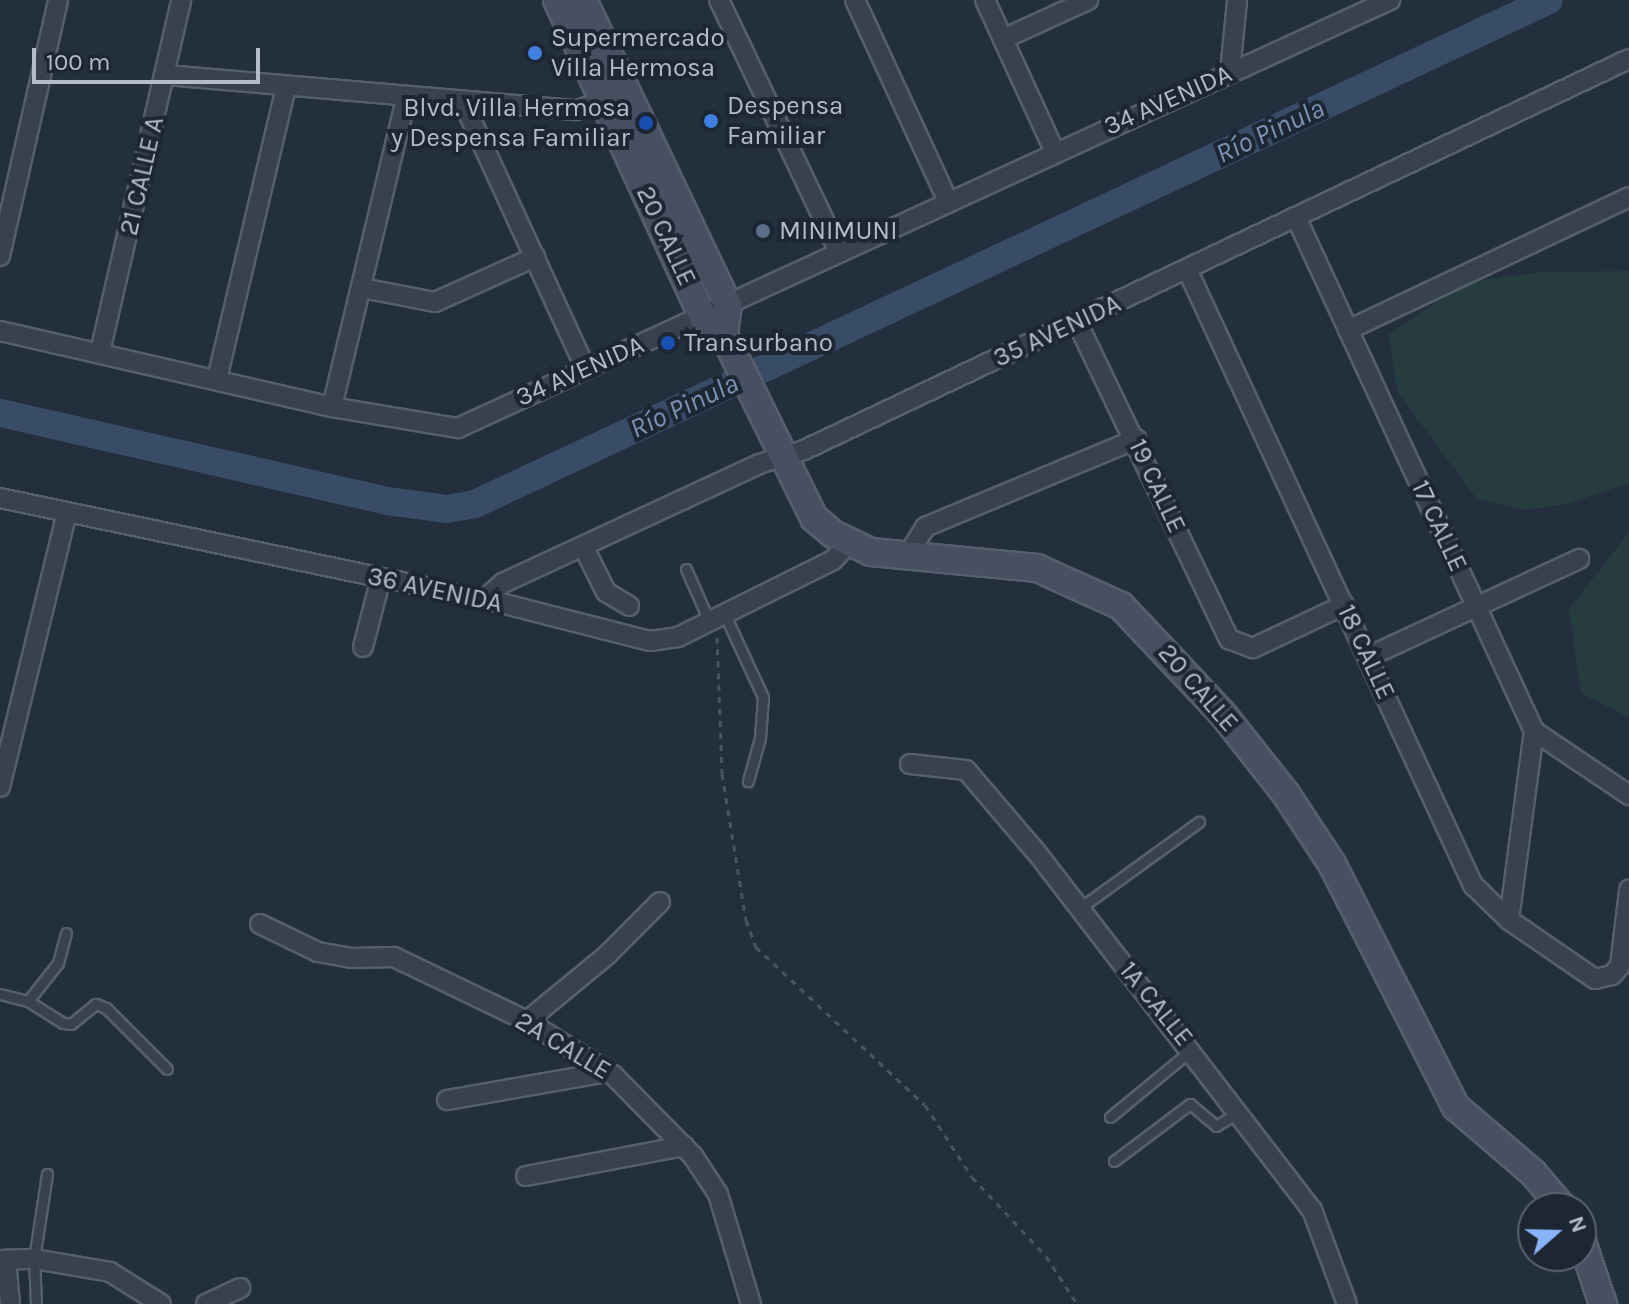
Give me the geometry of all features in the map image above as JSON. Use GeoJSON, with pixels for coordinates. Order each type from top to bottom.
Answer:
{"type":"FeatureCollection","features":[{"type":"Feature","properties":{"kind":"main road","name":"20 CALLE"},"geometry":{"type":"LineString","coordinates":[[557,0],[703,317],[729,344],[814,518],[849,543],[906,558],[998,561],[1067,578],[1121,606],[1167,650],[1286,794],[1332,864],[1456,1107],[1533,1173],[1549,1192]]}},
{"type":"Feature","properties":{"kind":"main road","name":"20 CALLE"},"geometry":{"type":"LineString","coordinates":[[577,0],[589,12],[728,305],[729,344]]}},
{"type":"Feature","properties":{"kind":"main road"},"geometry":{"type":"LineString","coordinates":[[1591,1272],[1603,1304]]}},
{"type":"Feature","properties":{"kind":"main road"},"geometry":{"type":"LineString","coordinates":[[1592,1275],[1592,1304]]}},
{"type":"Feature","properties":{"kind":"street"},"geometry":{"type":"LineString","coordinates":[[0,256],[58,0]]}},
{"type":"Feature","properties":{"kind":"street","name":"21 CALLE A"},"geometry":{"type":"LineString","coordinates":[[100,352],[181,0]]}},
{"type":"Feature","properties":{"kind":"street"},"geometry":{"type":"LineString","coordinates":[[719,0],[838,250]]}},
{"type":"Feature","properties":{"kind":"street"},"geometry":{"type":"LineString","coordinates":[[855,0],[948,201]]}},
{"type":"Feature","properties":{"kind":"street"},"geometry":{"type":"LineString","coordinates":[[985,0],[1055,152]]}},
{"type":"Feature","properties":{"kind":"street"},"geometry":{"type":"LineString","coordinates":[[1003,39],[1088,0]]}},
{"type":"Feature","properties":{"kind":"street"},"geometry":{"type":"LineString","coordinates":[[1230,72],[1237,0]]}},
{"type":"Feature","properties":{"kind":"street","name":"34 AVENIDA"},"geometry":{"type":"LineString","coordinates":[[0,331],[332,407],[448,430],[703,317],[838,250],[1230,72],[1355,8],[1390,0]]}},
{"type":"Feature","properties":{"kind":"street","name":"35 AVENIDA"},"geometry":{"type":"LineString","coordinates":[[485,599],[503,583],[1077,322],[1629,59]]}},
{"type":"Feature","properties":{"kind":"street"},"geometry":{"type":"LineString","coordinates":[[166,75],[406,99],[577,110],[604,101]]}},
{"type":"Feature","properties":{"kind":"street"},"geometry":{"type":"LineString","coordinates":[[217,379],[286,87]]}},
{"type":"Feature","properties":{"kind":"street"},"geometry":{"type":"LineString","coordinates":[[332,407],[406,99]]}},
{"type":"Feature","properties":{"kind":"street"},"geometry":{"type":"LineString","coordinates":[[463,102],[585,367]]}},
{"type":"Feature","properties":{"kind":"street"},"geometry":{"type":"LineString","coordinates":[[1348,330],[1629,197]]}},
{"type":"Feature","properties":{"kind":"street","name":"17 CALLE"},"geometry":{"type":"LineString","coordinates":[[1296,217],[1534,731]]}},
{"type":"Feature","properties":{"kind":"street"},"geometry":{"type":"LineString","coordinates":[[362,288],[435,302],[535,257]]}},
{"type":"Feature","properties":{"kind":"street","name":"18 CALLE"},"geometry":{"type":"LineString","coordinates":[[1187,269],[1473,885],[1509,920],[1589,978],[1607,978],[1622,961],[1629,890]]}},
{"type":"Feature","properties":{"kind":"street","name":"19 CALLE"},"geometry":{"type":"LineString","coordinates":[[1077,322],[1136,439],[1225,633],[1240,646],[1253,648],[1344,605]]}},
{"type":"Feature","properties":{"kind":"street"},"geometry":{"type":"LineString","coordinates":[[906,558],[925,527],[1136,439]]}},
{"type":"Feature","properties":{"kind":"street","name":"36 AVENIDA"},"geometry":{"type":"LineString","coordinates":[[0,498],[485,599],[650,641],[678,637],[833,560],[849,543]]}},
{"type":"Feature","properties":{"kind":"street"},"geometry":{"type":"LineString","coordinates":[[0,787],[67,513]]}},
{"type":"Feature","properties":{"kind":"street"},"geometry":{"type":"LineString","coordinates":[[583,546],[606,592],[629,606]]}},
{"type":"Feature","properties":{"kind":"street"},"geometry":{"type":"LineString","coordinates":[[1368,657],[1579,559]]}},
{"type":"Feature","properties":{"kind":"street"},"geometry":{"type":"LineString","coordinates":[[363,647],[381,578]]}},
{"type":"Feature","properties":{"kind":"street"},"geometry":{"type":"LineString","coordinates":[[1509,920],[1534,731],[1629,795]]}},
{"type":"Feature","properties":{"kind":"street","name":"1A CALLE"},"geometry":{"type":"LineString","coordinates":[[910,764],[966,770],[1080,908],[1240,1111],[1312,1210],[1347,1304]]}},
{"type":"Feature","properties":{"kind":"street"},"geometry":{"type":"LineString","coordinates":[[527,1021],[607,955],[660,902]]}},
{"type":"Feature","properties":{"kind":"street","name":"2A CALLE"},"geometry":{"type":"LineString","coordinates":[[260,924],[318,952],[352,958],[394,957],[527,1021],[608,1072],[684,1146],[718,1194],[751,1304]]}},
{"type":"Feature","properties":{"kind":"street"},"geometry":{"type":"LineString","coordinates":[[447,1100],[608,1072]]}},
{"type":"Feature","properties":{"kind":"street"},"geometry":{"type":"LineString","coordinates":[[526,1176],[684,1146]]}},
{"type":"Feature","properties":{"kind":"street"},"geometry":{"type":"LineString","coordinates":[[10,1304],[3,1260],[34,1259],[110,1272],[161,1304]]}},
{"type":"Feature","properties":{"kind":"street"},"geometry":{"type":"LineString","coordinates":[[206,1304],[240,1288]]}},
{"type":"Feature","properties":{"kind":"lane"},"geometry":{"type":"LineString","coordinates":[[686,569],[763,697],[760,738],[748,781]]}},
{"type":"Feature","properties":{"kind":"lane"},"geometry":{"type":"LineString","coordinates":[[1080,908],[1199,822]]}},
{"type":"Feature","properties":{"kind":"lane"},"geometry":{"type":"LineString","coordinates":[[28,1001],[58,963],[66,933]]}},
{"type":"Feature","properties":{"kind":"lane"},"geometry":{"type":"LineString","coordinates":[[0,994],[28,1001],[71,1024],[96,1004],[106,1008],[167,1069]]}},
{"type":"Feature","properties":{"kind":"lane"},"geometry":{"type":"LineString","coordinates":[[1110,1117],[1192,1049]]}},
{"type":"Feature","properties":{"kind":"lane"},"geometry":{"type":"LineString","coordinates":[[1114,1161],[1190,1104],[1216,1126],[1240,1111]]}},
{"type":"Feature","properties":{"kind":"lane"},"geometry":{"type":"LineString","coordinates":[[36,1304],[34,1259],[47,1174]]}},
{"type":"Feature","properties":{"kind":"path"},"geometry":{"type":"LineString","coordinates":[[716,617],[722,774],[756,947],[925,1105],[972,1177],[1046,1256],[1077,1304]]}},
{"type":"Feature","properties":{"kind":"green space"},"geometry":{"type":"Polygon","coordinates":[[[1629,271],[1629,483],[1566,504],[1525,510],[1477,499],[1397,392],[1389,335],[1466,282],[1540,272],[1629,271]]]}},
{"type":"Feature","properties":{"kind":"green space"},"geometry":{"type":"Polygon","coordinates":[[[1629,532],[1629,717],[1581,693],[1569,609],[1629,532]]]}},
{"type":"Feature","properties":{"kind":"waterway","name":"Río Pinula"},"geometry":{"type":"LineString","coordinates":[[0,413],[387,501],[447,509],[475,504],[1549,0]]}},
{"type":"Feature","properties":{"kind":"place","name":"Supermercado Villa Hermosa"},"geometry":{"type":"Point","coordinates":[535,53]}},
{"type":"Feature","properties":{"kind":"place","name":"Despensa Familiar"},"geometry":{"type":"Point","coordinates":[711,121]}},
{"type":"Feature","properties":{"kind":"place","name":"Blvd. Villa Hermosa y Despensa Familiar"},"geometry":{"type":"Point","coordinates":[646,123]}},
{"type":"Feature","properties":{"kind":"place","name":"MINIMUNI"},"geometry":{"type":"Point","coordinates":[763,231]}},
{"type":"Feature","properties":{"kind":"place","name":"Transurbano"},"geometry":{"type":"Point","coordinates":[668,343]}}]}
